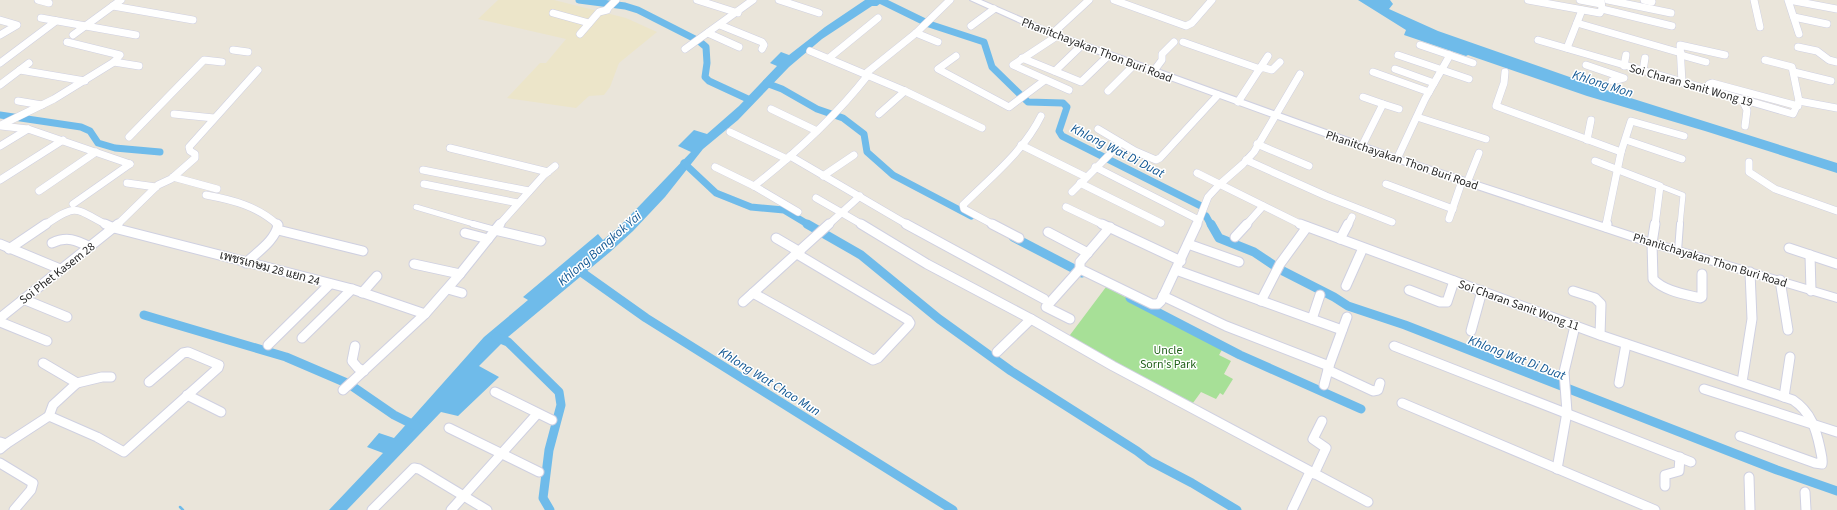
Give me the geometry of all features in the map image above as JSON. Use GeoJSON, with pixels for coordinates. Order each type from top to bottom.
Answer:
{"type":"FeatureCollection","features":[{"type":"Feature","properties":{"kind":"main road","name":"Phanitchayakan Thon Buri Road"},"geometry":{"type":"LineString","coordinates":[[979,1],[1054,35],[1109,56],[1397,159],[1652,243],[1837,298]]}},
{"type":"Feature","properties":{"kind":"street"},"geometry":{"type":"LineString","coordinates":[[38,0],[49,3]]}},
{"type":"Feature","properties":{"kind":"street"},"geometry":{"type":"LineString","coordinates":[[73,35],[121,0]]}},
{"type":"Feature","properties":{"kind":"street"},"geometry":{"type":"LineString","coordinates":[[580,34],[599,12],[607,9],[616,0]]}},
{"type":"Feature","properties":{"kind":"street"},"geometry":{"type":"LineString","coordinates":[[697,0],[738,13]]}},
{"type":"Feature","properties":{"kind":"street"},"geometry":{"type":"LineString","coordinates":[[685,49],[738,13],[753,0]]}},
{"type":"Feature","properties":{"kind":"street"},"geometry":{"type":"LineString","coordinates":[[779,0],[819,13]]}},
{"type":"Feature","properties":{"kind":"street"},"geometry":{"type":"LineString","coordinates":[[754,186],[788,158],[839,109],[866,74],[893,50],[916,33],[950,0]]}},
{"type":"Feature","properties":{"kind":"street"},"geometry":{"type":"LineString","coordinates":[[1069,90],[1014,67],[1014,64],[1054,35],[1089,0]]}},
{"type":"Feature","properties":{"kind":"street"},"geometry":{"type":"LineString","coordinates":[[1114,0],[1186,26],[1192,23],[1212,0]]}},
{"type":"Feature","properties":{"kind":"street"},"geometry":{"type":"LineString","coordinates":[[1528,0],[1600,13],[1601,4]]}},
{"type":"Feature","properties":{"kind":"street"},"geometry":{"type":"LineString","coordinates":[[1580,0],[1601,4],[1672,26]]}},
{"type":"Feature","properties":{"kind":"street"},"geometry":{"type":"LineString","coordinates":[[1608,0],[1671,13]]}},
{"type":"Feature","properties":{"kind":"street"},"geometry":{"type":"LineString","coordinates":[[1644,0],[1652,2]]}},
{"type":"Feature","properties":{"kind":"street"},"geometry":{"type":"LineString","coordinates":[[1754,0],[1760,27]]}},
{"type":"Feature","properties":{"kind":"street"},"geometry":{"type":"LineString","coordinates":[[1799,34],[1789,0],[1821,3],[1837,9]]}},
{"type":"Feature","properties":{"kind":"street"},"geometry":{"type":"LineString","coordinates":[[113,6],[168,14],[193,20]]}},
{"type":"Feature","properties":{"kind":"street"},"geometry":{"type":"LineString","coordinates":[[971,26],[994,9]]}},
{"type":"Feature","properties":{"kind":"street"},"geometry":{"type":"LineString","coordinates":[[1567,48],[1582,10]]}},
{"type":"Feature","properties":{"kind":"street"},"geometry":{"type":"LineString","coordinates":[[553,13],[589,22]]}},
{"type":"Feature","properties":{"kind":"street"},"geometry":{"type":"LineString","coordinates":[[1794,17],[1827,24]]}},
{"type":"Feature","properties":{"kind":"street"},"geometry":{"type":"LineString","coordinates":[[41,18],[136,35]]}},
{"type":"Feature","properties":{"kind":"street"},"geometry":{"type":"LineString","coordinates":[[829,58],[878,18]]}},
{"type":"Feature","properties":{"kind":"street"},"geometry":{"type":"LineString","coordinates":[[0,20],[17,25],[0,35]]}},
{"type":"Feature","properties":{"kind":"street"},"geometry":{"type":"LineString","coordinates":[[0,63],[31,40],[38,32],[56,21]]}},
{"type":"Feature","properties":{"kind":"street"},"geometry":{"type":"LineString","coordinates":[[1577,23],[1706,62]]}},
{"type":"Feature","properties":{"kind":"street"},"geometry":{"type":"LineString","coordinates":[[720,25],[762,42],[764,44],[762,49]]}},
{"type":"Feature","properties":{"kind":"street"},"geometry":{"type":"LineString","coordinates":[[916,33],[938,42]]}},
{"type":"Feature","properties":{"kind":"street"},"geometry":{"type":"LineString","coordinates":[[706,35],[739,48]]}},
{"type":"Feature","properties":{"kind":"street","name":"Soi Charan Sanit Wong 19"},"geometry":{"type":"LineString","coordinates":[[1538,40],[1643,72],[1793,114],[1798,104],[1837,108]]}},
{"type":"Feature","properties":{"kind":"street"},"geometry":{"type":"LineString","coordinates":[[0,125],[42,105],[85,80],[114,62],[120,54],[67,42]]}},
{"type":"Feature","properties":{"kind":"street"},"geometry":{"type":"LineString","coordinates":[[1153,72],[1162,60],[1162,54],[1174,42]]}},
{"type":"Feature","properties":{"kind":"street"},"geometry":{"type":"LineString","coordinates":[[1183,42],[1260,68],[1272,70],[1280,62]]}},
{"type":"Feature","properties":{"kind":"street"},"geometry":{"type":"LineString","coordinates":[[1682,83],[1680,45],[1683,44],[1725,55]]}},
{"type":"Feature","properties":{"kind":"street"},"geometry":{"type":"LineString","coordinates":[[956,56],[938,69],[1009,107],[1082,45]]}},
{"type":"Feature","properties":{"kind":"street"},"geometry":{"type":"LineString","coordinates":[[1420,45],[1473,63]]}},
{"type":"Feature","properties":{"kind":"street"},"geometry":{"type":"LineString","coordinates":[[1798,46],[1817,51],[1829,60],[1837,62]]}},
{"type":"Feature","properties":{"kind":"street"},"geometry":{"type":"LineString","coordinates":[[233,50],[248,52]]}},
{"type":"Feature","properties":{"kind":"street"},"geometry":{"type":"LineString","coordinates":[[810,51],[905,91],[982,128]]}},
{"type":"Feature","properties":{"kind":"street"},"geometry":{"type":"LineString","coordinates":[[1398,55],[1469,79]]}},
{"type":"Feature","properties":{"kind":"street"},"geometry":{"type":"LineString","coordinates":[[1397,159],[1429,92],[1450,55]]}},
{"type":"Feature","properties":{"kind":"street"},"geometry":{"type":"LineString","coordinates":[[1624,78],[1626,55]]}},
{"type":"Feature","properties":{"kind":"street"},"geometry":{"type":"LineString","coordinates":[[1022,58],[1081,82],[1109,56]]}},
{"type":"Feature","properties":{"kind":"street"},"geometry":{"type":"LineString","coordinates":[[1238,102],[1268,56]]}},
{"type":"Feature","properties":{"kind":"street"},"geometry":{"type":"LineString","coordinates":[[1643,72],[1645,58]]}},
{"type":"Feature","properties":{"kind":"street"},"geometry":{"type":"LineString","coordinates":[[129,137],[204,60],[222,62]]}},
{"type":"Feature","properties":{"kind":"street"},"geometry":{"type":"LineString","coordinates":[[1709,91],[1709,84],[1712,83],[1798,104],[1792,67],[1765,60]]}},
{"type":"Feature","properties":{"kind":"street"},"geometry":{"type":"LineString","coordinates":[[114,62],[139,66]]}},
{"type":"Feature","properties":{"kind":"street"},"geometry":{"type":"LineString","coordinates":[[0,85],[29,63]]}},
{"type":"Feature","properties":{"kind":"street"},"geometry":{"type":"LineString","coordinates":[[1108,91],[1134,65]]}},
{"type":"Feature","properties":{"kind":"street"},"geometry":{"type":"LineString","coordinates":[[1586,65],[1624,78]]}},
{"type":"Feature","properties":{"kind":"street"},"geometry":{"type":"LineString","coordinates":[[1395,69],[1434,84]]}},
{"type":"Feature","properties":{"kind":"street"},"geometry":{"type":"LineString","coordinates":[[20,70],[85,80]]}},
{"type":"Feature","properties":{"kind":"street"},"geometry":{"type":"LineString","coordinates":[[174,114],[214,118],[258,70]]}},
{"type":"Feature","properties":{"kind":"street"},"geometry":{"type":"LineString","coordinates":[[1373,72],[1429,92]]}},
{"type":"Feature","properties":{"kind":"street"},"geometry":{"type":"LineString","coordinates":[[1505,72],[1504,83],[1496,106],[1621,152]]}},
{"type":"Feature","properties":{"kind":"street"},"geometry":{"type":"LineString","coordinates":[[1794,72],[1831,81]]}},
{"type":"Feature","properties":{"kind":"street"},"geometry":{"type":"LineString","coordinates":[[1078,271],[1152,304],[1158,304],[1181,261],[1212,191],[1253,152],[1300,74]]}},
{"type":"Feature","properties":{"kind":"street"},"geometry":{"type":"LineString","coordinates":[[1612,81],[1624,78]]}},
{"type":"Feature","properties":{"kind":"street"},"geometry":{"type":"LineString","coordinates":[[878,114],[905,91]]}},
{"type":"Feature","properties":{"kind":"street"},"geometry":{"type":"LineString","coordinates":[[1098,129],[1121,143],[1156,160],[1160,158],[1185,132],[1218,95]]}},
{"type":"Feature","properties":{"kind":"street"},"geometry":{"type":"LineString","coordinates":[[1363,97],[1398,109]]}},
{"type":"Feature","properties":{"kind":"street"},"geometry":{"type":"LineString","coordinates":[[1742,100],[1747,110],[1745,126]]}},
{"type":"Feature","properties":{"kind":"street"},"geometry":{"type":"LineString","coordinates":[[18,101],[42,105]]}},
{"type":"Feature","properties":{"kind":"street"},"geometry":{"type":"LineString","coordinates":[[1362,146],[1382,104]]}},
{"type":"Feature","properties":{"kind":"street"},"geometry":{"type":"LineString","coordinates":[[771,108],[817,131]]}},
{"type":"Feature","properties":{"kind":"street"},"geometry":{"type":"LineString","coordinates":[[1019,238],[962,207],[962,205],[1021,145],[1037,126],[1041,116]]}},
{"type":"Feature","properties":{"kind":"street"},"geometry":{"type":"LineString","coordinates":[[1417,116],[1486,139]]}},
{"type":"Feature","properties":{"kind":"street","name":"Soi Phet Kasem 28"},"geometry":{"type":"LineString","coordinates":[[0,318],[60,269],[114,228],[156,187],[173,177],[195,158],[195,154],[190,151],[189,147],[214,118]]}},
{"type":"Feature","properties":{"kind":"street"},"geometry":{"type":"LineString","coordinates":[[1587,140],[1591,120]]}},
{"type":"Feature","properties":{"kind":"street"},"geometry":{"type":"LineString","coordinates":[[1606,227],[1621,152],[1631,121],[1684,136]]}},
{"type":"Feature","properties":{"kind":"street"},"geometry":{"type":"LineString","coordinates":[[0,125],[28,129],[130,164],[73,204]]}},
{"type":"Feature","properties":{"kind":"street"},"geometry":{"type":"LineString","coordinates":[[0,146],[28,129]]}},
{"type":"Feature","properties":{"kind":"street"},"geometry":{"type":"LineString","coordinates":[[730,132],[788,158],[823,176],[922,233],[1044,300]]}},
{"type":"Feature","properties":{"kind":"street"},"geometry":{"type":"LineString","coordinates":[[0,180],[63,140]]}},
{"type":"Feature","properties":{"kind":"street"},"geometry":{"type":"LineString","coordinates":[[1626,140],[1682,159]]}},
{"type":"Feature","properties":{"kind":"street"},"geometry":{"type":"LineString","coordinates":[[1072,192],[1095,167],[1121,143]]}},
{"type":"Feature","properties":{"kind":"street"},"geometry":{"type":"LineString","coordinates":[[1257,144],[1309,166]]}},
{"type":"Feature","properties":{"kind":"street"},"geometry":{"type":"LineString","coordinates":[[1021,145],[1086,177]]}},
{"type":"Feature","properties":{"kind":"street"},"geometry":{"type":"LineString","coordinates":[[450,148],[548,172]]}},
{"type":"Feature","properties":{"kind":"street"},"geometry":{"type":"LineString","coordinates":[[38,191],[96,152]]}},
{"type":"Feature","properties":{"kind":"street"},"geometry":{"type":"LineString","coordinates":[[1449,219],[1479,153]]}},
{"type":"Feature","properties":{"kind":"street"},"geometry":{"type":"LineString","coordinates":[[823,176],[854,155]]}},
{"type":"Feature","properties":{"kind":"street"},"geometry":{"type":"LineString","coordinates":[[1246,160],[1326,196],[1392,222]]}},
{"type":"Feature","properties":{"kind":"street"},"geometry":{"type":"LineString","coordinates":[[1595,161],[1683,196],[1678,251]]}},
{"type":"Feature","properties":{"kind":"street"},"geometry":{"type":"LineString","coordinates":[[1749,162],[1749,172],[1775,189],[1837,210]]}},
{"type":"Feature","properties":{"kind":"street"},"geometry":{"type":"LineString","coordinates":[[344,390],[425,314],[448,289],[518,203],[548,172],[556,166]]}},
{"type":"Feature","properties":{"kind":"street"},"geometry":{"type":"LineString","coordinates":[[715,166],[754,186],[798,212]]}},
{"type":"Feature","properties":{"kind":"street"},"geometry":{"type":"LineString","coordinates":[[1095,167],[1199,220]]}},
{"type":"Feature","properties":{"kind":"street"},"geometry":{"type":"LineString","coordinates":[[423,170],[529,191]]}},
{"type":"Feature","properties":{"kind":"street","name":"Soi Charan Sanit Wong 11"},"geometry":{"type":"LineString","coordinates":[[1197,173],[1307,227],[1600,335],[1784,396],[1802,404],[1807,410],[1814,425],[1823,460],[1822,464],[1815,463],[1740,436]]}},
{"type":"Feature","properties":{"kind":"street"},"geometry":{"type":"LineString","coordinates":[[173,177],[217,189]]}},
{"type":"Feature","properties":{"kind":"street"},"geometry":{"type":"LineString","coordinates":[[127,182],[156,187]]}},
{"type":"Feature","properties":{"kind":"street"},"geometry":{"type":"LineString","coordinates":[[1080,183],[1161,224]]}},
{"type":"Feature","properties":{"kind":"street"},"geometry":{"type":"LineString","coordinates":[[424,184],[518,203]]}},
{"type":"Feature","properties":{"kind":"street"},"geometry":{"type":"LineString","coordinates":[[1386,184],[1453,209]]}},
{"type":"Feature","properties":{"kind":"street"},"geometry":{"type":"LineString","coordinates":[[1660,186],[1652,243],[1653,279],[1657,284],[1700,298],[1702,297],[1703,291],[1702,274]]}},
{"type":"Feature","properties":{"kind":"street"},"geometry":{"type":"LineString","coordinates":[[206,195],[249,205],[271,218],[278,225],[278,230]]}},
{"type":"Feature","properties":{"kind":"street"},"geometry":{"type":"LineString","coordinates":[[743,302],[799,253],[860,196]]}},
{"type":"Feature","properties":{"kind":"street"},"geometry":{"type":"LineString","coordinates":[[816,198],[842,212],[921,261],[1032,318],[1113,366],[1368,502]]}},
{"type":"Feature","properties":{"kind":"street"},"geometry":{"type":"LineString","coordinates":[[1066,206],[1181,261]]}},
{"type":"Feature","properties":{"kind":"street"},"geometry":{"type":"LineString","coordinates":[[1235,237],[1263,206]]}},
{"type":"Feature","properties":{"kind":"street"},"geometry":{"type":"LineString","coordinates":[[416,207],[495,230],[541,240]]}},
{"type":"Feature","properties":{"kind":"street","name":"เพชรเกษม 28 แยก 24"},"geometry":{"type":"LineString","coordinates":[[9,249],[65,211],[76,209],[114,228],[352,289],[425,314]]}},
{"type":"Feature","properties":{"kind":"street"},"geometry":{"type":"LineString","coordinates":[[1340,239],[1352,217]]}},
{"type":"Feature","properties":{"kind":"street"},"geometry":{"type":"LineString","coordinates":[[1070,319],[1046,307],[1078,271],[1080,262],[1110,227]]}},
{"type":"Feature","properties":{"kind":"street"},"geometry":{"type":"LineString","coordinates":[[1261,301],[1278,267],[1307,227]]}},
{"type":"Feature","properties":{"kind":"street"},"geometry":{"type":"LineString","coordinates":[[278,230],[363,251]]}},
{"type":"Feature","properties":{"kind":"street"},"geometry":{"type":"LineString","coordinates":[[246,263],[278,230]]}},
{"type":"Feature","properties":{"kind":"street"},"geometry":{"type":"LineString","coordinates":[[1048,232],[1088,253]]}},
{"type":"Feature","properties":{"kind":"street"},"geometry":{"type":"LineString","coordinates":[[465,234],[488,239]]}},
{"type":"Feature","properties":{"kind":"street"},"geometry":{"type":"LineString","coordinates":[[52,243],[62,237],[69,237],[90,247]]}},
{"type":"Feature","properties":{"kind":"street"},"geometry":{"type":"LineString","coordinates":[[753,293],[873,360],[878,358],[910,323],[908,320],[776,238]]}},
{"type":"Feature","properties":{"kind":"street"},"geometry":{"type":"LineString","coordinates":[[0,244],[60,269]]}},
{"type":"Feature","properties":{"kind":"street"},"geometry":{"type":"LineString","coordinates":[[1188,244],[1239,262]]}},
{"type":"Feature","properties":{"kind":"street"},"geometry":{"type":"LineString","coordinates":[[1346,286],[1363,248]]}},
{"type":"Feature","properties":{"kind":"street"},"geometry":{"type":"LineString","coordinates":[[1789,248],[1837,264]]}},
{"type":"Feature","properties":{"kind":"street"},"geometry":{"type":"LineString","coordinates":[[1810,255],[1811,291]]}},
{"type":"Feature","properties":{"kind":"street"},"geometry":{"type":"LineString","coordinates":[[414,264],[460,274]]}},
{"type":"Feature","properties":{"kind":"street"},"geometry":{"type":"LineString","coordinates":[[1176,270],[1342,330]]}},
{"type":"Feature","properties":{"kind":"street"},"geometry":{"type":"LineString","coordinates":[[1742,382],[1752,319],[1750,272]]}},
{"type":"Feature","properties":{"kind":"street"},"geometry":{"type":"LineString","coordinates":[[362,293],[377,276]]}},
{"type":"Feature","properties":{"kind":"street"},"geometry":{"type":"LineString","coordinates":[[1780,280],[1788,330]]}},
{"type":"Feature","properties":{"kind":"street"},"geometry":{"type":"LineString","coordinates":[[1409,290],[1440,302],[1447,302],[1454,281]]}},
{"type":"Feature","properties":{"kind":"street"},"geometry":{"type":"LineString","coordinates":[[268,345],[330,284]]}},
{"type":"Feature","properties":{"kind":"street"},"geometry":{"type":"LineString","coordinates":[[302,338],[352,289]]}},
{"type":"Feature","properties":{"kind":"street"},"geometry":{"type":"LineString","coordinates":[[448,289],[462,293]]}},
{"type":"Feature","properties":{"kind":"street"},"geometry":{"type":"LineString","coordinates":[[1471,331],[1482,291]]}},
{"type":"Feature","properties":{"kind":"street"},"geometry":{"type":"LineString","coordinates":[[1573,291],[1595,298],[1601,304],[1600,335]]}},
{"type":"Feature","properties":{"kind":"street"},"geometry":{"type":"LineString","coordinates":[[1312,319],[1320,295]]}},
{"type":"Feature","properties":{"kind":"street"},"geometry":{"type":"LineString","coordinates":[[1163,296],[1226,326],[1328,368],[1373,391],[1378,390],[1380,383]]}},
{"type":"Feature","properties":{"kind":"street"},"geometry":{"type":"LineString","coordinates":[[23,299],[67,317]]}},
{"type":"Feature","properties":{"kind":"street"},"geometry":{"type":"LineString","coordinates":[[1324,385],[1328,368],[1347,317]]}},
{"type":"Feature","properties":{"kind":"street"},"geometry":{"type":"LineString","coordinates":[[997,352],[1032,318]]}},
{"type":"Feature","properties":{"kind":"street"},"geometry":{"type":"LineString","coordinates":[[0,322],[47,341]]}},
{"type":"Feature","properties":{"kind":"street"},"geometry":{"type":"LineString","coordinates":[[1557,469],[1566,412],[1564,372],[1575,326]]}},
{"type":"Feature","properties":{"kind":"street"},"geometry":{"type":"LineString","coordinates":[[1619,382],[1626,344]]}},
{"type":"Feature","properties":{"kind":"street"},"geometry":{"type":"LineString","coordinates":[[355,346],[352,361],[358,368],[364,371]]}},
{"type":"Feature","properties":{"kind":"street"},"geometry":{"type":"LineString","coordinates":[[1394,346],[1691,462]]}},
{"type":"Feature","properties":{"kind":"street"},"geometry":{"type":"LineString","coordinates":[[49,416],[97,437],[124,452],[218,368],[218,364],[188,352],[182,353],[149,382]]}},
{"type":"Feature","properties":{"kind":"street"},"geometry":{"type":"LineString","coordinates":[[1784,396],[1790,357]]}},
{"type":"Feature","properties":{"kind":"street"},"geometry":{"type":"LineString","coordinates":[[43,363],[77,383],[90,382],[100,376],[111,377]]}},
{"type":"Feature","properties":{"kind":"street"},"geometry":{"type":"LineString","coordinates":[[2,445],[49,416],[53,405],[77,383]]}},
{"type":"Feature","properties":{"kind":"street"},"geometry":{"type":"LineString","coordinates":[[1704,389],[1837,432]]}},
{"type":"Feature","properties":{"kind":"street"},"geometry":{"type":"LineString","coordinates":[[495,392],[537,414],[552,420]]}},
{"type":"Feature","properties":{"kind":"street"},"geometry":{"type":"LineString","coordinates":[[187,395],[221,412]]}},
{"type":"Feature","properties":{"kind":"street"},"geometry":{"type":"LineString","coordinates":[[1402,403],[1655,510]]}},
{"type":"Feature","properties":{"kind":"street"},"geometry":{"type":"LineString","coordinates":[[451,510],[537,414]]}},
{"type":"Feature","properties":{"kind":"street"},"geometry":{"type":"LineString","coordinates":[[1292,510],[1326,448],[1313,439],[1322,421]]}},
{"type":"Feature","properties":{"kind":"street"},"geometry":{"type":"LineString","coordinates":[[449,428],[539,472]]}},
{"type":"Feature","properties":{"kind":"street"},"geometry":{"type":"LineString","coordinates":[[1665,486],[1665,476],[1679,470],[1680,457]]}},
{"type":"Feature","properties":{"kind":"street"},"geometry":{"type":"LineString","coordinates":[[0,463],[33,483],[31,490],[14,510]]}},
{"type":"Feature","properties":{"kind":"street"},"geometry":{"type":"LineString","coordinates":[[372,510],[414,468],[419,469],[487,510]]}},
{"type":"Feature","properties":{"kind":"street"},"geometry":{"type":"LineString","coordinates":[[1749,477],[1750,510]]}},
{"type":"Feature","properties":{"kind":"street"},"geometry":{"type":"LineString","coordinates":[[1805,492],[1806,510]]}},
{"type":"Feature","properties":{"kind":"shaded area"},"geometry":{"type":"Polygon","coordinates":[[[498,0],[554,0],[626,18],[657,32],[619,63],[610,87],[604,95],[589,96],[576,108],[507,98],[540,63],[546,63],[566,39],[478,19],[498,0]]]}},
{"type":"Feature","properties":{"kind":"green space","name":"Uncle Sorn's Park"},"geometry":{"type":"Polygon","coordinates":[[[1106,287],[1223,348],[1219,355],[1231,361],[1224,374],[1233,379],[1223,395],[1220,393],[1216,399],[1201,392],[1190,407],[1067,339],[1106,287]]]}},
{"type":"Feature","properties":{"kind":"water","name":"Khlong Bangkok Yai"},"geometry":{"type":"Polygon","coordinates":[[[865,0],[885,0],[877,6],[872,6],[822,39],[789,67],[738,120],[703,149],[665,197],[633,231],[508,337],[479,366],[499,377],[458,416],[441,412],[347,510],[329,510],[383,453],[367,447],[379,433],[394,438],[484,337],[528,300],[523,297],[598,234],[603,240],[620,226],[691,152],[678,146],[694,130],[707,134],[739,106],[777,66],[770,63],[781,52],[789,55],[825,27],[865,0]]]}},
{"type":"Feature","properties":{"kind":"water"},"geometry":{"type":"Polygon","coordinates":[[[1358,0],[1390,0],[1393,4],[1389,9],[1438,31],[1621,95],[1837,163],[1837,173],[1705,131],[1587,96],[1468,55],[1466,56],[1404,35],[1406,30],[1358,0]]]}},
{"type":"Feature","properties":{"kind":"waterway"},"geometry":{"type":"LineString","coordinates":[[579,0],[625,6],[638,10],[699,41],[706,47],[707,63],[705,77],[709,81],[750,100]]}},
{"type":"Feature","properties":{"kind":"waterway","name":"Khlong Wat Di Duat"},"geometry":{"type":"LineString","coordinates":[[880,0],[929,24],[984,42],[992,67],[1028,102],[1063,103],[1067,107],[1059,131],[1062,136],[1201,206]]}},
{"type":"Feature","properties":{"kind":"waterway"},"geometry":{"type":"LineString","coordinates":[[766,83],[782,89],[817,109],[843,118],[864,134],[867,152],[893,175],[971,216]]}},
{"type":"Feature","properties":{"kind":"waterway"},"geometry":{"type":"LineString","coordinates":[[0,115],[81,127],[90,131],[98,143],[115,148],[160,152]]}},
{"type":"Feature","properties":{"kind":"waterway"},"geometry":{"type":"LineString","coordinates":[[684,163],[716,193],[751,207],[784,210],[809,225]]}},
{"type":"Feature","properties":{"kind":"waterway","name":"Khlong Wat Di Duat"},"geometry":{"type":"LineString","coordinates":[[1206,216],[1211,225]]}},
{"type":"Feature","properties":{"kind":"waterway"},"geometry":{"type":"LineString","coordinates":[[807,224],[861,255],[939,319],[1011,371],[1137,451],[1150,461],[1192,483],[1237,510]]}},
{"type":"Feature","properties":{"kind":"waterway","name":"Khlong Wat Di Duat"},"geometry":{"type":"LineString","coordinates":[[1211,224],[1219,238],[1254,252],[1281,270],[1334,297],[1348,306],[1405,325],[1777,470],[1837,491]]}},
{"type":"Feature","properties":{"kind":"waterway"},"geometry":{"type":"LineString","coordinates":[[1013,237],[1082,273]]}},
{"type":"Feature","properties":{"kind":"waterway","name":"Khlong Wat Chao Mun"},"geometry":{"type":"LineString","coordinates":[[577,269],[646,318],[953,510]]}},
{"type":"Feature","properties":{"kind":"waterway"},"geometry":{"type":"LineString","coordinates":[[1130,298],[1240,355],[1361,409]]}},
{"type":"Feature","properties":{"kind":"waterway"},"geometry":{"type":"LineString","coordinates":[[144,315],[286,357],[349,384],[394,415],[416,426]]}},
{"type":"Feature","properties":{"kind":"waterway"},"geometry":{"type":"LineString","coordinates":[[496,337],[508,342],[559,392],[561,405],[549,450],[543,498],[550,510]]}},
{"type":"Feature","properties":{"kind":"waterway"},"geometry":{"type":"LineString","coordinates":[[180,507],[183,510]]}},
{"type":"Feature","properties":{"kind":"water label","name":"Khlong Mon"},"geometry":{"type":"Point","coordinates":[1603,83]}}]}
